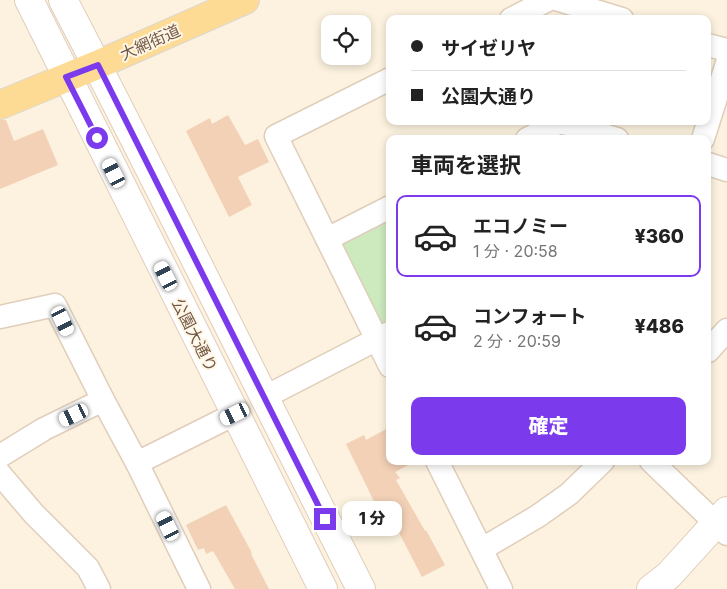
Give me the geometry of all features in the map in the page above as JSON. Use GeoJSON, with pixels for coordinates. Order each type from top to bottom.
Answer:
{"type":"FeatureCollection","features":[{"type":"Feature","properties":{"kind":"main road","name":"大網街道"},"geometry":{"type":"LineString","coordinates":[[0,105],[98,65],[245,0]]}},
{"type":"Feature","properties":{"kind":"street","name":"公園大通り"},"geometry":{"type":"LineString","coordinates":[[28,0],[323,589]]}},
{"type":"Feature","properties":{"kind":"street","name":"公園大通り"},"geometry":{"type":"LineString","coordinates":[[63,0],[98,65],[361,589]]}},
{"type":"Feature","properties":{"kind":"street"},"geometry":{"type":"LineString","coordinates":[[519,15],[548,0]]}},
{"type":"Feature","properties":{"kind":"street"},"geometry":{"type":"LineString","coordinates":[[559,0],[609,15]]}},
{"type":"Feature","properties":{"kind":"street"},"geometry":{"type":"LineString","coordinates":[[711,46],[727,50]]}},
{"type":"Feature","properties":{"kind":"street"},"geometry":{"type":"LineString","coordinates":[[711,114],[727,63]]}},
{"type":"Feature","properties":{"kind":"street"},"geometry":{"type":"LineString","coordinates":[[386,81],[276,136],[327,239],[383,336],[386,349]]}},
{"type":"Feature","properties":{"kind":"street"},"geometry":{"type":"LineString","coordinates":[[536,135],[554,125]]}},
{"type":"Feature","properties":{"kind":"street"},"geometry":{"type":"LineString","coordinates":[[567,125],[589,135]]}},
{"type":"Feature","properties":{"kind":"street"},"geometry":{"type":"LineString","coordinates":[[711,165],[727,170]]}},
{"type":"Feature","properties":{"kind":"street"},"geometry":{"type":"LineString","coordinates":[[327,239],[386,210]]}},
{"type":"Feature","properties":{"kind":"street"},"geometry":{"type":"LineString","coordinates":[[0,317],[55,305],[137,463],[199,589]]}},
{"type":"Feature","properties":{"kind":"street"},"geometry":{"type":"LineString","coordinates":[[711,348],[727,330]]}},
{"type":"Feature","properties":{"kind":"street"},"geometry":{"type":"LineString","coordinates":[[264,398],[383,336]]}},
{"type":"Feature","properties":{"kind":"street"},"geometry":{"type":"LineString","coordinates":[[0,456],[44,429],[103,400]]}},
{"type":"Feature","properties":{"kind":"street"},"geometry":{"type":"LineString","coordinates":[[137,463],[235,414]]}},
{"type":"Feature","properties":{"kind":"street"},"geometry":{"type":"LineString","coordinates":[[440,465],[501,589]]}},
{"type":"Feature","properties":{"kind":"street"},"geometry":{"type":"LineString","coordinates":[[482,549],[546,511],[569,494],[599,465]]}},
{"type":"Feature","properties":{"kind":"street"},"geometry":{"type":"LineString","coordinates":[[651,589],[669,576],[723,522],[656,465]]}},
{"type":"Feature","properties":{"kind":"street"},"geometry":{"type":"LineString","coordinates":[[0,474],[34,514],[88,568],[99,589]]}},
{"type":"Feature","properties":{"kind":"green space"},"geometry":{"type":"Polygon","coordinates":[[[386,219],[386,324],[378,322],[341,248],[346,239],[386,219]]]}},
{"type":"Feature","properties":{"kind":"building"},"geometry":{"type":"Polygon","coordinates":[[[228,115],[245,145],[258,139],[269,162],[238,177],[252,205],[229,217],[186,131],[210,118],[212,124],[228,115]]]}},
{"type":"Feature","properties":{"kind":"building"},"geometry":{"type":"Polygon","coordinates":[[[0,120],[6,120],[14,141],[43,129],[58,165],[0,189],[0,120]]]}},
{"type":"Feature","properties":{"kind":"building"},"geometry":{"type":"Polygon","coordinates":[[[386,429],[386,465],[408,465],[395,472],[400,478],[396,480],[445,565],[422,577],[396,527],[388,530],[346,444],[364,435],[366,440],[386,429]]]}},
{"type":"Feature","properties":{"kind":"building"},"geometry":{"type":"Polygon","coordinates":[[[226,505],[269,589],[235,589],[213,551],[206,554],[204,548],[198,550],[186,525],[226,505]]]}},
{"type":"Feature","properties":{"kind":"route"},"geometry":{"type":"LineString","coordinates":[[97,138],[66,77],[98,65],[325,519]]}}]}
